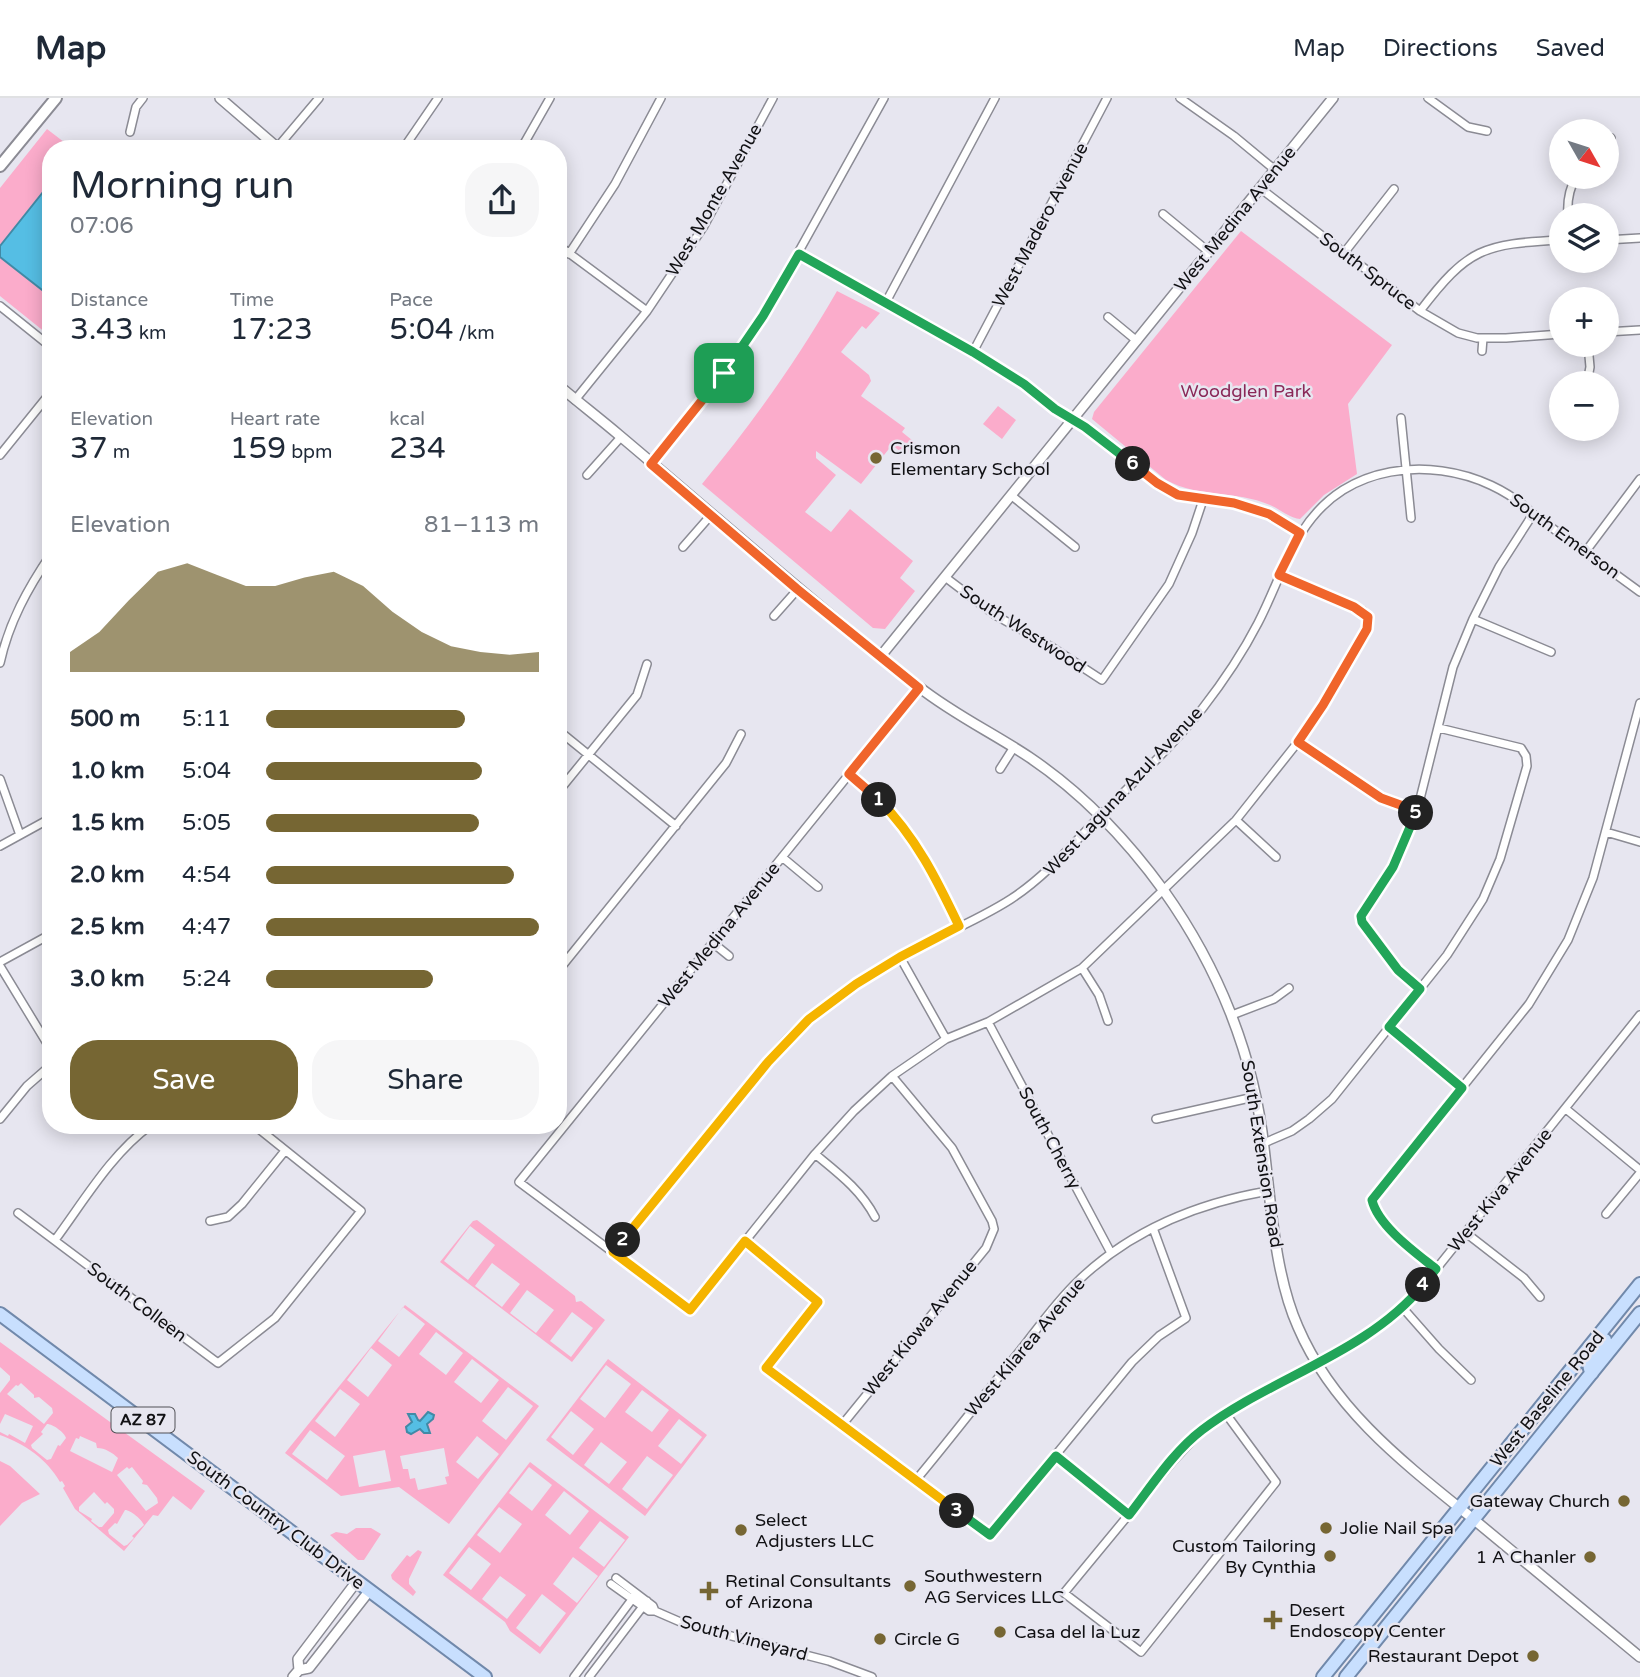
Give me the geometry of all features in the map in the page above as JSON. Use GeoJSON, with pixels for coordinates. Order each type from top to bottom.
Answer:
{"type":"FeatureCollection","features":[{"type":"Feature","properties":{"kind":"main road"},"geometry":{"type":"LineString","coordinates":[[0,166],[56,98]]}},
{"type":"Feature","properties":{"kind":"main road","name":"West Baseline Road"},"geometry":{"type":"LineString","coordinates":[[1323,1677],[1640,1284]]}},
{"type":"Feature","properties":{"kind":"main road"},"geometry":{"type":"LineString","coordinates":[[1592,1373],[1589,1368],[1590,1361],[1611,1334],[1625,1303]]}},
{"type":"Feature","properties":{"kind":"main road","name":"West Baseline Road"},"geometry":{"type":"LineString","coordinates":[[1346,1677],[1640,1313]]}},
{"type":"Feature","properties":{"kind":"main road","name":"South Country Club Drive"},"geometry":{"type":"LineString","coordinates":[[0,1314],[485,1677]]}},
{"type":"Feature","properties":{"kind":"street"},"geometry":{"type":"LineString","coordinates":[[130,132],[136,107],[144,98]]}},
{"type":"Feature","properties":{"kind":"street"},"geometry":{"type":"LineString","coordinates":[[220,98],[268,140]]}},
{"type":"Feature","properties":{"kind":"street"},"geometry":{"type":"LineString","coordinates":[[284,140],[319,98]]}},
{"type":"Feature","properties":{"kind":"street"},"geometry":{"type":"LineString","coordinates":[[409,140],[438,98]]}},
{"type":"Feature","properties":{"kind":"street"},"geometry":{"type":"LineString","coordinates":[[526,140],[550,98]]}},
{"type":"Feature","properties":{"kind":"street"},"geometry":{"type":"LineString","coordinates":[[647,311],[569,254],[615,184],[661,98]]}},
{"type":"Feature","properties":{"kind":"street","name":"West Monte Avenue"},"geometry":{"type":"LineString","coordinates":[[575,400],[647,311],[704,226],[773,98]]}},
{"type":"Feature","properties":{"kind":"street"},"geometry":{"type":"LineString","coordinates":[[651,464],[724,373],[763,316],[884,98]]}},
{"type":"Feature","properties":{"kind":"street"},"geometry":{"type":"LineString","coordinates":[[886,302],[995,98]]}},
{"type":"Feature","properties":{"kind":"street","name":"West Madero Avenue"},"geometry":{"type":"LineString","coordinates":[[973,352],[1107,98]]}},
{"type":"Feature","properties":{"kind":"street"},"geometry":{"type":"LineString","coordinates":[[1180,98],[1234,136],[1275,170]]}},
{"type":"Feature","properties":{"kind":"street","name":"West Medina Avenue"},"geometry":{"type":"LineString","coordinates":[[880,657],[1334,98]]}},
{"type":"Feature","properties":{"kind":"street"},"geometry":{"type":"LineString","coordinates":[[1428,98],[1468,127],[1487,131]]}},
{"type":"Feature","properties":{"kind":"street","name":"South Spruce"},"geometry":{"type":"LineString","coordinates":[[1260,188],[1420,311],[1458,333],[1483,338],[1549,335]]}},
{"type":"Feature","properties":{"kind":"street"},"geometry":{"type":"LineString","coordinates":[[1344,253],[1394,189]]}},
{"type":"Feature","properties":{"kind":"street"},"geometry":{"type":"LineString","coordinates":[[1163,214],[1209,252]]}},
{"type":"Feature","properties":{"kind":"street"},"geometry":{"type":"LineString","coordinates":[[1619,239],[1640,238]]}},
{"type":"Feature","properties":{"kind":"street"},"geometry":{"type":"LineString","coordinates":[[1420,311],[1453,271],[1470,256],[1491,247],[1549,241]]}},
{"type":"Feature","properties":{"kind":"street"},"geometry":{"type":"LineString","coordinates":[[799,254],[973,352],[1024,384],[1157,483],[1178,495],[1234,503],[1269,514],[1300,533]]}},
{"type":"Feature","properties":{"kind":"street"},"geometry":{"type":"LineString","coordinates":[[0,306],[42,340]]}},
{"type":"Feature","properties":{"kind":"street"},"geometry":{"type":"LineString","coordinates":[[1108,317],[1137,341]]}},
{"type":"Feature","properties":{"kind":"street"},"geometry":{"type":"LineString","coordinates":[[1619,331],[1640,330]]}},
{"type":"Feature","properties":{"kind":"street"},"geometry":{"type":"LineString","coordinates":[[1482,351],[1483,338]]}},
{"type":"Feature","properties":{"kind":"street","name":"South Extension Road"},"geometry":{"type":"LineString","coordinates":[[567,393],[797,589],[919,688],[1014,747],[1066,785],[1100,816],[1163,890],[1191,932],[1232,1015],[1247,1057],[1264,1143],[1268,1191],[1283,1282],[1297,1326],[1317,1363],[1375,1436],[1640,1657]]}},
{"type":"Feature","properties":{"kind":"street"},"geometry":{"type":"LineString","coordinates":[[0,455],[42,403]]}},
{"type":"Feature","properties":{"kind":"street"},"geometry":{"type":"LineString","coordinates":[[1401,418],[1411,518]]}},
{"type":"Feature","properties":{"kind":"street"},"geometry":{"type":"LineString","coordinates":[[587,475],[621,437]]}},
{"type":"Feature","properties":{"kind":"street","name":"South Emerson"},"geometry":{"type":"LineString","coordinates":[[1407,470],[1461,473],[1503,490],[1640,592]]}},
{"type":"Feature","properties":{"kind":"street","name":"West Laguna Azul Avenue"},"geometry":{"type":"LineString","coordinates":[[613,1252],[768,1062],[809,1019],[856,984],[900,957],[1008,901],[1040,879],[1166,749],[1199,713],[1228,675],[1259,622],[1300,533],[1315,514],[1342,491],[1367,478],[1407,470]]}},
{"type":"Feature","properties":{"kind":"street"},"geometry":{"type":"LineString","coordinates":[[1586,551],[1640,479]]}},
{"type":"Feature","properties":{"kind":"street"},"geometry":{"type":"LineString","coordinates":[[1012,495],[1075,547]]}},
{"type":"Feature","properties":{"kind":"street","name":"South Westwood"},"geometry":{"type":"LineString","coordinates":[[945,576],[995,615],[1102,680],[1169,584],[1192,533],[1203,500]]}},
{"type":"Feature","properties":{"kind":"street"},"geometry":{"type":"LineString","coordinates":[[1420,989],[1390,960],[1362,922],[1361,916],[1393,867],[1417,811],[1453,667],[1473,619],[1499,567],[1533,514]]}},
{"type":"Feature","properties":{"kind":"street"},"geometry":{"type":"LineString","coordinates":[[683,547],[711,515]]}},
{"type":"Feature","properties":{"kind":"street"},"geometry":{"type":"LineString","coordinates":[[0,663],[5,640],[24,595],[42,568]]}},
{"type":"Feature","properties":{"kind":"street"},"geometry":{"type":"LineString","coordinates":[[613,1252],[690,1310],[815,1154],[854,1111],[892,1076],[946,1039],[988,1022],[1082,968],[1236,820],[1298,742],[1367,629],[1368,617],[1354,607],[1279,575]]}},
{"type":"Feature","properties":{"kind":"street"},"geometry":{"type":"LineString","coordinates":[[774,616],[797,589]]}},
{"type":"Feature","properties":{"kind":"street"},"geometry":{"type":"LineString","coordinates":[[1473,619],[1551,652]]}},
{"type":"Feature","properties":{"kind":"street"},"geometry":{"type":"LineString","coordinates":[[567,781],[637,695],[647,664]]}},
{"type":"Feature","properties":{"kind":"street","name":"West Medina Avenue"},"geometry":{"type":"LineString","coordinates":[[567,1123],[919,688]]}},
{"type":"Feature","properties":{"kind":"street"},"geometry":{"type":"LineString","coordinates":[[1436,1269],[1395,1234],[1374,1209],[1372,1200],[1529,1004],[1556,961],[1593,878],[1636,730],[1640,703]]}},
{"type":"Feature","properties":{"kind":"street"},"geometry":{"type":"LineString","coordinates":[[1264,1143],[1292,1131],[1332,1099],[1447,955],[1483,899],[1500,859],[1527,766],[1526,756],[1521,748],[1439,728]]}},
{"type":"Feature","properties":{"kind":"street"},"geometry":{"type":"LineString","coordinates":[[567,960],[726,763],[741,734]]}},
{"type":"Feature","properties":{"kind":"street"},"geometry":{"type":"LineString","coordinates":[[567,737],[676,825]]}},
{"type":"Feature","properties":{"kind":"street"},"geometry":{"type":"LineString","coordinates":[[1298,742],[1381,798],[1417,811]]}},
{"type":"Feature","properties":{"kind":"street"},"geometry":{"type":"LineString","coordinates":[[1000,769],[1014,747]]}},
{"type":"Feature","properties":{"kind":"street"},"geometry":{"type":"LineString","coordinates":[[849,774],[902,824],[933,870],[959,926]]}},
{"type":"Feature","properties":{"kind":"street"},"geometry":{"type":"LineString","coordinates":[[0,779],[20,835]]}},
{"type":"Feature","properties":{"kind":"street"},"geometry":{"type":"LineString","coordinates":[[1236,820],[1276,857]]}},
{"type":"Feature","properties":{"kind":"street"},"geometry":{"type":"LineString","coordinates":[[0,846],[42,823]]}},
{"type":"Feature","properties":{"kind":"street"},"geometry":{"type":"LineString","coordinates":[[1606,832],[1640,842]]}},
{"type":"Feature","properties":{"kind":"street"},"geometry":{"type":"LineString","coordinates":[[782,857],[818,887]]}},
{"type":"Feature","properties":{"kind":"street"},"geometry":{"type":"LineString","coordinates":[[42,939],[0,964],[42,1036]]}},
{"type":"Feature","properties":{"kind":"street"},"geometry":{"type":"LineString","coordinates":[[713,943],[729,956]]}},
{"type":"Feature","properties":{"kind":"street"},"geometry":{"type":"LineString","coordinates":[[900,957],[946,1039]]}},
{"type":"Feature","properties":{"kind":"street"},"geometry":{"type":"LineString","coordinates":[[1082,968],[1099,995],[1108,1021]]}},
{"type":"Feature","properties":{"kind":"street"},"geometry":{"type":"LineString","coordinates":[[1232,1015],[1274,999],[1289,988]]}},
{"type":"Feature","properties":{"kind":"street","name":"West Kiva Avenue"},"geometry":{"type":"LineString","coordinates":[[1226,1415],[1276,1482],[1141,1652],[1064,1593],[1200,1432],[1226,1415],[1372,1331],[1402,1307],[1466,1233],[1640,1015]]}},
{"type":"Feature","properties":{"kind":"street","name":"South Cherry"},"geometry":{"type":"LineString","coordinates":[[988,1022],[1111,1253]]}},
{"type":"Feature","properties":{"kind":"street"},"geometry":{"type":"LineString","coordinates":[[1389,1027],[1462,1088]]}},
{"type":"Feature","properties":{"kind":"street"},"geometry":{"type":"LineString","coordinates":[[0,1119],[27,1086],[42,1073]]}},
{"type":"Feature","properties":{"kind":"street","name":"West Kiowa Avenue"},"geometry":{"type":"LineString","coordinates":[[842,1425],[986,1248],[994,1229],[952,1148],[892,1076]]}},
{"type":"Feature","properties":{"kind":"street"},"geometry":{"type":"LineString","coordinates":[[1156,1119],[1254,1097]]}},
{"type":"Feature","properties":{"kind":"street"},"geometry":{"type":"LineString","coordinates":[[1566,1109],[1640,1171],[1606,1214]]}},
{"type":"Feature","properties":{"kind":"street"},"geometry":{"type":"LineString","coordinates":[[55,1240],[115,1159],[139,1134]]}},
{"type":"Feature","properties":{"kind":"street"},"geometry":{"type":"LineString","coordinates":[[210,1221],[228,1217],[242,1204],[284,1152],[264,1134]]}},
{"type":"Feature","properties":{"kind":"street","name":"West Medina Avenue"},"geometry":{"type":"LineString","coordinates":[[558,1134],[519,1182],[613,1252]]}},
{"type":"Feature","properties":{"kind":"street","name":"South Colleen"},"geometry":{"type":"LineString","coordinates":[[18,1213],[218,1363],[275,1318],[361,1212],[284,1152]]}},
{"type":"Feature","properties":{"kind":"street"},"geometry":{"type":"LineString","coordinates":[[815,1154],[854,1187],[875,1217]]}},
{"type":"Feature","properties":{"kind":"street","name":"West Kilarea Avenue"},"geometry":{"type":"LineString","coordinates":[[915,1480],[1069,1290],[1111,1253],[1153,1228],[1196,1208],[1268,1191]]}},
{"type":"Feature","properties":{"kind":"street"},"geometry":{"type":"LineString","coordinates":[[745,1241],[818,1302],[766,1368],[990,1535],[1132,1363],[1159,1336],[1186,1318],[1153,1228]]}},
{"type":"Feature","properties":{"kind":"street"},"geometry":{"type":"LineString","coordinates":[[1466,1233],[1524,1278],[1540,1297]]}},
{"type":"Feature","properties":{"kind":"street"},"geometry":{"type":"LineString","coordinates":[[1402,1307],[1471,1380]]}},
{"type":"Feature","properties":{"kind":"street"},"geometry":{"type":"LineString","coordinates":[[1056,1456],[1129,1515]]}},
{"type":"Feature","properties":{"kind":"street"},"geometry":{"type":"LineString","coordinates":[[296,1674],[298,1659],[358,1581]]}},
{"type":"Feature","properties":{"kind":"street","name":"South Vineyard"},"geometry":{"type":"LineString","coordinates":[[613,1581],[655,1611],[685,1624],[828,1661],[872,1677]]}},
{"type":"Feature","properties":{"kind":"street"},"geometry":{"type":"LineString","coordinates":[[296,1674],[309,1668],[370,1590]]}},
{"type":"Feature","properties":{"kind":"street"},"geometry":{"type":"LineString","coordinates":[[574,1677],[634,1597]]}},
{"type":"Feature","properties":{"kind":"street"},"geometry":{"type":"LineString","coordinates":[[589,1677],[645,1604]]}},
{"type":"Feature","properties":{"kind":"green space"},"geometry":{"type":"Polygon","coordinates":[[[47,129],[61,140],[42,140],[42,330],[0,296],[0,188],[47,129]]]}},
{"type":"Feature","properties":{"kind":"green space","name":"Woodglen Park"},"geometry":{"type":"Polygon","coordinates":[[[1241,231],[1392,345],[1348,404],[1357,474],[1324,495],[1300,519],[1257,500],[1191,489],[1166,480],[1092,419],[1094,412],[1241,231]]]}},
{"type":"Feature","properties":{"kind":"green space"},"geometry":{"type":"Polygon","coordinates":[[[837,291],[880,313],[866,329],[862,326],[841,352],[869,375],[871,381],[861,396],[905,428],[902,432],[923,449],[918,455],[911,449],[906,456],[892,445],[861,484],[816,451],[816,458],[836,475],[805,512],[831,532],[850,509],[913,561],[900,578],[915,591],[885,629],[873,628],[702,484],[774,390],[837,291]]]}},
{"type":"Feature","properties":{"kind":"green space"},"geometry":{"type":"Polygon","coordinates":[[[998,406],[1016,420],[1002,439],[983,424],[998,406]]]}},
{"type":"Feature","properties":{"kind":"green space"},"geometry":{"type":"Polygon","coordinates":[[[477,1220],[575,1296],[576,1302],[581,1301],[605,1320],[572,1362],[440,1262],[473,1221],[477,1220]],[[470,1226],[444,1261],[468,1280],[495,1245],[470,1226]],[[492,1263],[475,1286],[502,1307],[520,1284],[492,1263]],[[527,1290],[510,1313],[536,1333],[554,1310],[527,1290]],[[572,1312],[550,1341],[571,1357],[593,1328],[572,1312]]]}},
{"type":"Feature","properties":{"kind":"green space"},"geometry":{"type":"Polygon","coordinates":[[[405,1305],[539,1406],[449,1524],[399,1487],[341,1496],[285,1453],[399,1312],[378,1341],[399,1357],[425,1324],[403,1307],[405,1305]],[[436,1332],[419,1354],[446,1375],[463,1353],[436,1332]],[[371,1348],[347,1380],[368,1397],[392,1365],[371,1348]],[[472,1359],[454,1382],[481,1403],[499,1380],[472,1359]],[[508,1387],[482,1421],[506,1440],[533,1406],[508,1387]],[[340,1389],[315,1421],[335,1437],[360,1404],[340,1389]],[[310,1430],[292,1454],[327,1480],[345,1456],[310,1430]],[[477,1436],[456,1462],[478,1479],[499,1454],[477,1436]],[[444,1448],[400,1456],[403,1469],[408,1469],[410,1479],[415,1478],[418,1490],[447,1484],[445,1477],[449,1476],[444,1448]],[[385,1450],[353,1456],[359,1487],[391,1481],[385,1450]]]}},
{"type":"Feature","properties":{"kind":"green space"},"geometry":{"type":"Polygon","coordinates":[[[0,1342],[205,1491],[191,1510],[173,1496],[158,1516],[153,1515],[124,1551],[75,1509],[62,1481],[60,1482],[42,1459],[27,1448],[0,1435],[0,1432],[8,1436],[9,1434],[25,1443],[33,1426],[5,1414],[0,1424],[0,1393],[10,1376],[0,1367],[0,1342]],[[21,1383],[7,1394],[44,1424],[53,1413],[52,1408],[39,1397],[34,1398],[21,1383]],[[49,1424],[41,1432],[43,1434],[31,1445],[47,1460],[51,1459],[58,1445],[66,1438],[61,1431],[49,1424]],[[80,1436],[79,1439],[76,1438],[70,1451],[112,1472],[118,1458],[109,1451],[97,1448],[96,1443],[80,1436]],[[127,1467],[117,1475],[146,1511],[158,1503],[157,1498],[147,1485],[142,1484],[143,1481],[132,1467],[127,1467]],[[94,1492],[79,1507],[79,1511],[102,1527],[114,1513],[114,1509],[94,1492]],[[125,1510],[117,1524],[108,1530],[109,1534],[124,1546],[144,1525],[136,1516],[125,1510]]]}},
{"type":"Feature","properties":{"kind":"green space"},"geometry":{"type":"Polygon","coordinates":[[[608,1359],[707,1435],[645,1516],[546,1440],[608,1359]],[[606,1365],[580,1399],[605,1418],[631,1384],[606,1365]],[[642,1390],[625,1412],[652,1432],[669,1410],[642,1390]],[[571,1411],[551,1437],[573,1455],[594,1429],[571,1411]],[[679,1419],[658,1446],[681,1464],[702,1437],[679,1419]],[[601,1442],[584,1465],[609,1484],[627,1462],[601,1442]],[[647,1456],[622,1489],[647,1509],[673,1475],[647,1456]]]}},
{"type":"Feature","properties":{"kind":"green space"},"geometry":{"type":"Polygon","coordinates":[[[0,1461],[10,1466],[40,1494],[22,1503],[0,1526],[0,1461]]]}},
{"type":"Feature","properties":{"kind":"green space"},"geometry":{"type":"Polygon","coordinates":[[[530,1462],[629,1537],[540,1654],[510,1631],[505,1622],[443,1575],[530,1462]],[[529,1467],[509,1493],[532,1511],[552,1485],[529,1467]],[[564,1491],[545,1515],[570,1535],[589,1511],[564,1491]],[[499,1507],[477,1535],[500,1553],[522,1524],[499,1507]],[[600,1521],[579,1548],[604,1567],[625,1540],[600,1521]],[[469,1547],[449,1573],[471,1590],[491,1564],[469,1547]],[[573,1557],[553,1584],[577,1603],[598,1576],[573,1557]],[[500,1576],[482,1599],[507,1619],[526,1595],[500,1576]],[[542,1594],[516,1628],[540,1647],[566,1613],[542,1594]]]}},
{"type":"Feature","properties":{"kind":"green space"},"geometry":{"type":"Polygon","coordinates":[[[356,1528],[371,1528],[381,1534],[364,1560],[358,1560],[330,1535],[336,1532],[347,1534],[356,1528]]]}},
{"type":"Feature","properties":{"kind":"green space"},"geometry":{"type":"Polygon","coordinates":[[[418,1550],[422,1552],[409,1579],[409,1584],[416,1592],[413,1596],[392,1579],[391,1575],[407,1555],[410,1557],[418,1550]]]}},
{"type":"Feature","properties":{"kind":"water"},"geometry":{"type":"Polygon","coordinates":[[[42,193],[42,290],[0,257],[0,246],[42,193]]]}},
{"type":"Feature","properties":{"kind":"water"},"geometry":{"type":"Polygon","coordinates":[[[428,1412],[434,1415],[427,1424],[430,1433],[424,1433],[420,1429],[411,1434],[407,1432],[406,1427],[412,1422],[408,1414],[415,1414],[420,1421],[428,1412]]]}},
{"type":"Feature","properties":{"kind":"place","name":"Crismon Elementary School"},"geometry":{"type":"Point","coordinates":[876,458]}},
{"type":"Feature","properties":{"kind":"place","name":"Gateway Church"},"geometry":{"type":"Point","coordinates":[1624,1501]}},
{"type":"Feature","properties":{"kind":"place","name":"Jolie Nail Spa"},"geometry":{"type":"Point","coordinates":[1326,1528]}},
{"type":"Feature","properties":{"kind":"place","name":"Select Adjusters LLC"},"geometry":{"type":"Point","coordinates":[741,1530]}},
{"type":"Feature","properties":{"kind":"place","name":"Custom Tailoring By Cynthia"},"geometry":{"type":"Point","coordinates":[1330,1556]}},
{"type":"Feature","properties":{"kind":"place","name":"1 A Chanler"},"geometry":{"type":"Point","coordinates":[1590,1557]}},
{"type":"Feature","properties":{"kind":"place","name":"Southwestern AG Services LLC"},"geometry":{"type":"Point","coordinates":[910,1586]}},
{"type":"Feature","properties":{"kind":"place","name":"Retinal Consultants of Arizona"},"geometry":{"type":"Point","coordinates":[709,1591]}},
{"type":"Feature","properties":{"kind":"place","name":"Desert Endoscopy Center"},"geometry":{"type":"Point","coordinates":[1273,1620]}},
{"type":"Feature","properties":{"kind":"place","name":"Casa del la Luz"},"geometry":{"type":"Point","coordinates":[1000,1632]}},
{"type":"Feature","properties":{"kind":"place","name":"Circle G"},"geometry":{"type":"Point","coordinates":[880,1639]}},
{"type":"Feature","properties":{"kind":"place","name":"Restaurant Depot"},"geometry":{"type":"Point","coordinates":[1533,1656]}},
{"type":"Feature","properties":{"kind":"route"},"geometry":{"type":"LineString","coordinates":[[799,254],[973,352],[1024,384],[1157,483],[1178,495],[1234,503],[1269,514],[1300,533],[1279,575],[1363,611],[1368,617],[1367,629],[1298,742],[1381,798],[1417,811],[1393,867],[1361,916],[1362,922],[1398,970],[1420,989],[1389,1027],[1462,1088],[1372,1200],[1374,1209],[1395,1234],[1436,1269],[1417,1293],[1372,1331],[1200,1432],[1129,1515],[1056,1456],[990,1535],[766,1368],[818,1302],[745,1241],[690,1310],[613,1252],[768,1062],[809,1019],[856,984],[959,926],[933,870],[902,824],[849,774],[919,688],[797,589],[651,464],[724,373],[763,316],[799,254]]}}]}
